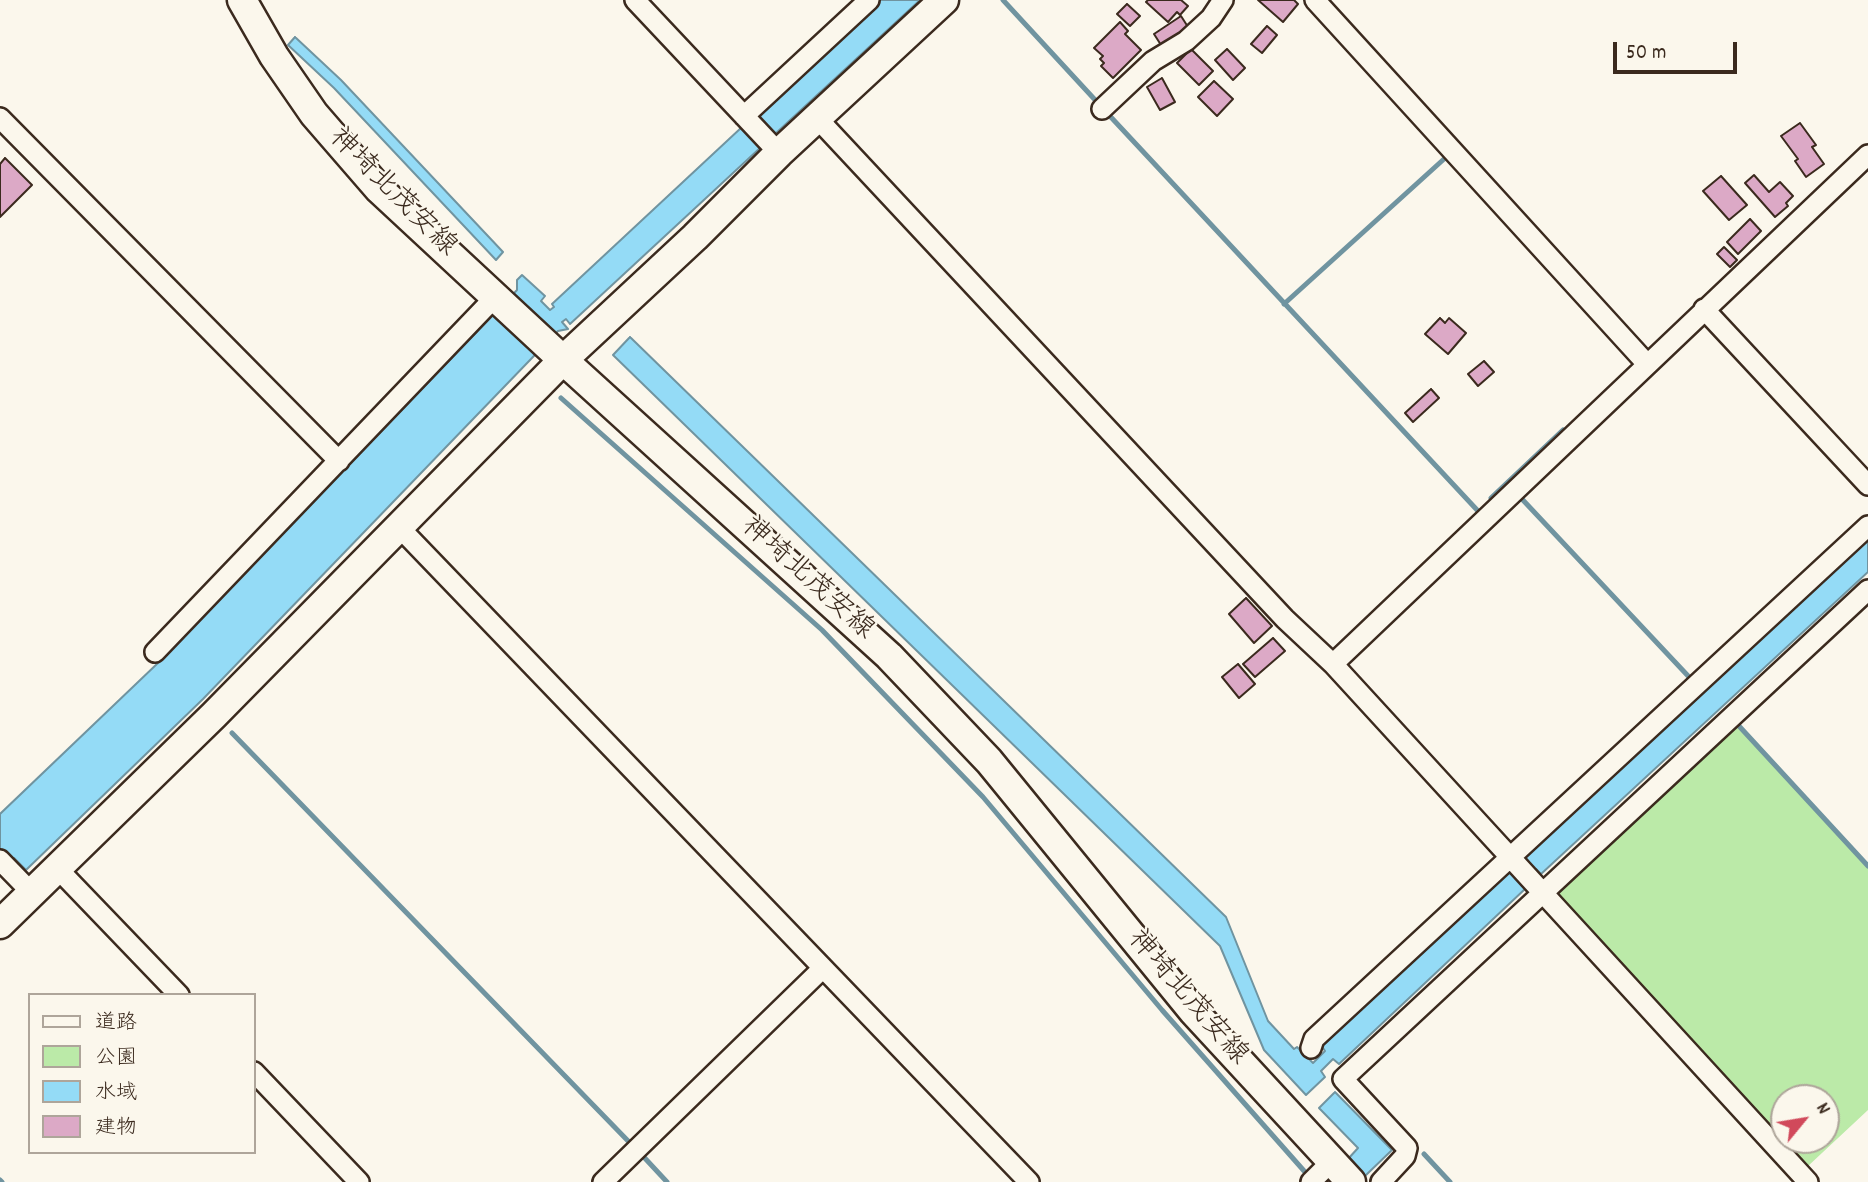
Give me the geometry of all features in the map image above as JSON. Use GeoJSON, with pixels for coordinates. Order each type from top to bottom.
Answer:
{"type":"FeatureCollection","features":[{"type":"Feature","properties":{"kind":"main road"},"geometry":{"type":"LineString","coordinates":[[0,923],[215,715],[399,527],[557,355],[695,237],[760,133],[817,118],[944,0]]}},
{"type":"Feature","properties":{"kind":"main road","name":"神埼北茂安線"},"geometry":{"type":"LineString","coordinates":[[251,4],[274,56],[314,114],[379,188],[557,355],[889,656],[989,761],[1193,1011],[1351,1182]]}},
{"type":"Feature","properties":{"kind":"street"},"geometry":{"type":"LineString","coordinates":[[635,0],[760,133],[869,0]]}},
{"type":"Feature","properties":{"kind":"street"},"geometry":{"type":"LineString","coordinates":[[1102,109],[1153,61],[1186,41],[1211,18],[1223,0]]}},
{"type":"Feature","properties":{"kind":"street"},"geometry":{"type":"LineString","coordinates":[[1315,0],[1647,364]]}},
{"type":"Feature","properties":{"kind":"street"},"geometry":{"type":"LineString","coordinates":[[0,118],[339,461]]}},
{"type":"Feature","properties":{"kind":"street"},"geometry":{"type":"LineString","coordinates":[[817,118],[1285,619],[1333,664],[1808,1182]]}},
{"type":"Feature","properties":{"kind":"street"},"geometry":{"type":"LineString","coordinates":[[1333,664],[1868,155]]}},
{"type":"Feature","properties":{"kind":"street"},"geometry":{"type":"LineString","coordinates":[[155,652],[496,296]]}},
{"type":"Feature","properties":{"kind":"street"},"geometry":{"type":"LineString","coordinates":[[1704,309],[1868,485]]}},
{"type":"Feature","properties":{"kind":"street"},"geometry":{"type":"LineString","coordinates":[[1311,1048],[1314,1039],[1519,868],[1868,526]]}},
{"type":"Feature","properties":{"kind":"street"},"geometry":{"type":"LineString","coordinates":[[399,527],[1029,1182]]}},
{"type":"Feature","properties":{"kind":"street"},"geometry":{"type":"LineString","coordinates":[[1381,1182],[1405,1156],[1407,1148],[1343,1079],[1868,590]]}},
{"type":"Feature","properties":{"kind":"street"},"geometry":{"type":"LineString","coordinates":[[4,864],[32,893]]}},
{"type":"Feature","properties":{"kind":"street"},"geometry":{"type":"LineString","coordinates":[[57,868],[177,993]]}},
{"type":"Feature","properties":{"kind":"street"},"geometry":{"type":"LineString","coordinates":[[603,1182],[823,968]]}},
{"type":"Feature","properties":{"kind":"street"},"geometry":{"type":"LineString","coordinates":[[256,1074],[359,1182]]}},
{"type":"Feature","properties":{"kind":"street"},"geometry":{"type":"LineString","coordinates":[[1311,1182],[1332,1162]]}},
{"type":"Feature","properties":{"kind":"green space"},"geometry":{"type":"Polygon","coordinates":[[[1737,725],[1868,867],[1868,1110],[1840,1136],[1840,1084],[1770,1084],[1770,1127],[1556,895],[1737,725]]]}},
{"type":"Feature","properties":{"kind":"green space"},"geometry":{"type":"Polygon","coordinates":[[[1795,1154],[1821,1154],[1807,1167],[1795,1154]]]}},
{"type":"Feature","properties":{"kind":"water"},"geometry":{"type":"Polygon","coordinates":[[[879,0],[920,0],[775,134],[754,140],[760,148],[570,324],[566,319],[562,322],[568,329],[558,331],[203,699],[26,870],[14,858],[0,872],[0,814],[159,662],[517,290],[517,280],[522,275],[545,296],[541,301],[550,310],[554,307],[552,304],[742,127],[749,135],[756,115],[879,0]]]}},
{"type":"Feature","properties":{"kind":"water"},"geometry":{"type":"Polygon","coordinates":[[[295,37],[341,80],[503,252],[496,260],[334,88],[288,45],[295,37]]]}},
{"type":"Feature","properties":{"kind":"water"},"geometry":{"type":"Polygon","coordinates":[[[630,337],[1226,917],[1268,1021],[1294,1049],[1297,1047],[1313,1063],[1325,1051],[1321,1045],[1507,870],[1514,876],[1529,862],[1523,855],[1868,537],[1868,572],[1541,874],[1536,869],[1520,883],[1525,889],[1339,1064],[1333,1059],[1321,1071],[1325,1077],[1306,1095],[1264,1050],[1220,946],[613,355],[630,337]]]}},
{"type":"Feature","properties":{"kind":"water"},"geometry":{"type":"Polygon","coordinates":[[[1335,1092],[1392,1150],[1365,1176],[1348,1159],[1358,1148],[1319,1108],[1335,1092]]]}},
{"type":"Feature","properties":{"kind":"building"},"geometry":{"type":"Polygon","coordinates":[[[1181,0],[1188,6],[1180,15],[1177,12],[1168,22],[1146,2],[1181,0]]]}},
{"type":"Feature","properties":{"kind":"building"},"geometry":{"type":"Polygon","coordinates":[[[1258,0],[1294,0],[1298,4],[1283,22],[1258,0]]]}},
{"type":"Feature","properties":{"kind":"building"},"geometry":{"type":"Polygon","coordinates":[[[1127,4],[1140,16],[1130,26],[1117,14],[1127,4]]]}},
{"type":"Feature","properties":{"kind":"building"},"geometry":{"type":"Polygon","coordinates":[[[1181,16],[1188,27],[1161,45],[1154,34],[1181,16]]]}},
{"type":"Feature","properties":{"kind":"building"},"geometry":{"type":"Polygon","coordinates":[[[1120,22],[1128,31],[1125,34],[1141,50],[1113,78],[1101,66],[1104,63],[1100,59],[1103,56],[1094,48],[1120,22]]]}},
{"type":"Feature","properties":{"kind":"building"},"geometry":{"type":"Polygon","coordinates":[[[1267,26],[1277,35],[1262,53],[1251,44],[1267,26]]]}},
{"type":"Feature","properties":{"kind":"building"},"geometry":{"type":"Polygon","coordinates":[[[1191,49],[1213,71],[1199,85],[1177,63],[1191,49]]]}},
{"type":"Feature","properties":{"kind":"building"},"geometry":{"type":"Polygon","coordinates":[[[1227,49],[1245,68],[1233,80],[1215,60],[1227,49]]]}},
{"type":"Feature","properties":{"kind":"building"},"geometry":{"type":"Polygon","coordinates":[[[1162,78],[1175,102],[1160,110],[1147,87],[1162,78]]]}},
{"type":"Feature","properties":{"kind":"building"},"geometry":{"type":"Polygon","coordinates":[[[1214,81],[1233,99],[1217,116],[1198,97],[1214,81]]]}},
{"type":"Feature","properties":{"kind":"building"},"geometry":{"type":"Polygon","coordinates":[[[1800,123],[1816,145],[1812,147],[1824,164],[1806,177],[1795,161],[1798,159],[1781,136],[1800,123]]]}},
{"type":"Feature","properties":{"kind":"building"},"geometry":{"type":"Polygon","coordinates":[[[5,158],[32,185],[0,217],[0,164],[5,158]]]}},
{"type":"Feature","properties":{"kind":"building"},"geometry":{"type":"Polygon","coordinates":[[[1754,175],[1769,192],[1780,182],[1793,196],[1786,203],[1788,206],[1775,217],[1745,183],[1754,175]]]}},
{"type":"Feature","properties":{"kind":"building"},"geometry":{"type":"Polygon","coordinates":[[[1721,176],[1747,205],[1729,220],[1703,191],[1721,176]]]}},
{"type":"Feature","properties":{"kind":"building"},"geometry":{"type":"Polygon","coordinates":[[[1750,219],[1761,231],[1738,254],[1727,242],[1750,219]]]}},
{"type":"Feature","properties":{"kind":"building"},"geometry":{"type":"Polygon","coordinates":[[[1724,247],[1737,260],[1730,267],[1717,254],[1724,247]]]}},
{"type":"Feature","properties":{"kind":"building"},"geometry":{"type":"Polygon","coordinates":[[[1440,318],[1445,323],[1449,318],[1466,333],[1448,354],[1425,334],[1440,318]]]}},
{"type":"Feature","properties":{"kind":"building"},"geometry":{"type":"Polygon","coordinates":[[[1484,361],[1494,372],[1478,386],[1468,374],[1484,361]]]}},
{"type":"Feature","properties":{"kind":"building"},"geometry":{"type":"Polygon","coordinates":[[[1431,389],[1439,398],[1413,422],[1405,413],[1431,389]]]}},
{"type":"Feature","properties":{"kind":"building"},"geometry":{"type":"Polygon","coordinates":[[[1246,598],[1272,626],[1254,643],[1229,614],[1246,598]]]}},
{"type":"Feature","properties":{"kind":"building"},"geometry":{"type":"Polygon","coordinates":[[[1273,638],[1285,651],[1255,677],[1243,664],[1273,638]]]}},
{"type":"Feature","properties":{"kind":"building"},"geometry":{"type":"Polygon","coordinates":[[[1238,664],[1255,684],[1239,698],[1222,677],[1238,664]]]}},
{"type":"Feature","properties":{"kind":"waterway"},"geometry":{"type":"LineString","coordinates":[[1003,0],[1097,102]]}},
{"type":"Feature","properties":{"kind":"waterway"},"geometry":{"type":"LineString","coordinates":[[1108,114],[1478,511]]}},
{"type":"Feature","properties":{"kind":"waterway"},"geometry":{"type":"LineString","coordinates":[[1284,304],[1444,159]]}},
{"type":"Feature","properties":{"kind":"waterway"},"geometry":{"type":"LineString","coordinates":[[561,398],[822,630],[983,797],[1162,1010],[1305,1172]]}},
{"type":"Feature","properties":{"kind":"waterway"},"geometry":{"type":"LineString","coordinates":[[1491,498],[1563,430]]}},
{"type":"Feature","properties":{"kind":"waterway"},"geometry":{"type":"LineString","coordinates":[[1521,498],[1690,678]]}},
{"type":"Feature","properties":{"kind":"waterway"},"geometry":{"type":"LineString","coordinates":[[1739,726],[1868,866]]}},
{"type":"Feature","properties":{"kind":"waterway"},"geometry":{"type":"LineString","coordinates":[[232,733],[631,1144]]}},
{"type":"Feature","properties":{"kind":"waterway"},"geometry":{"type":"LineString","coordinates":[[641,1154],[667,1182]]}},
{"type":"Feature","properties":{"kind":"waterway"},"geometry":{"type":"LineString","coordinates":[[1424,1154],[1450,1182]]}}]}
